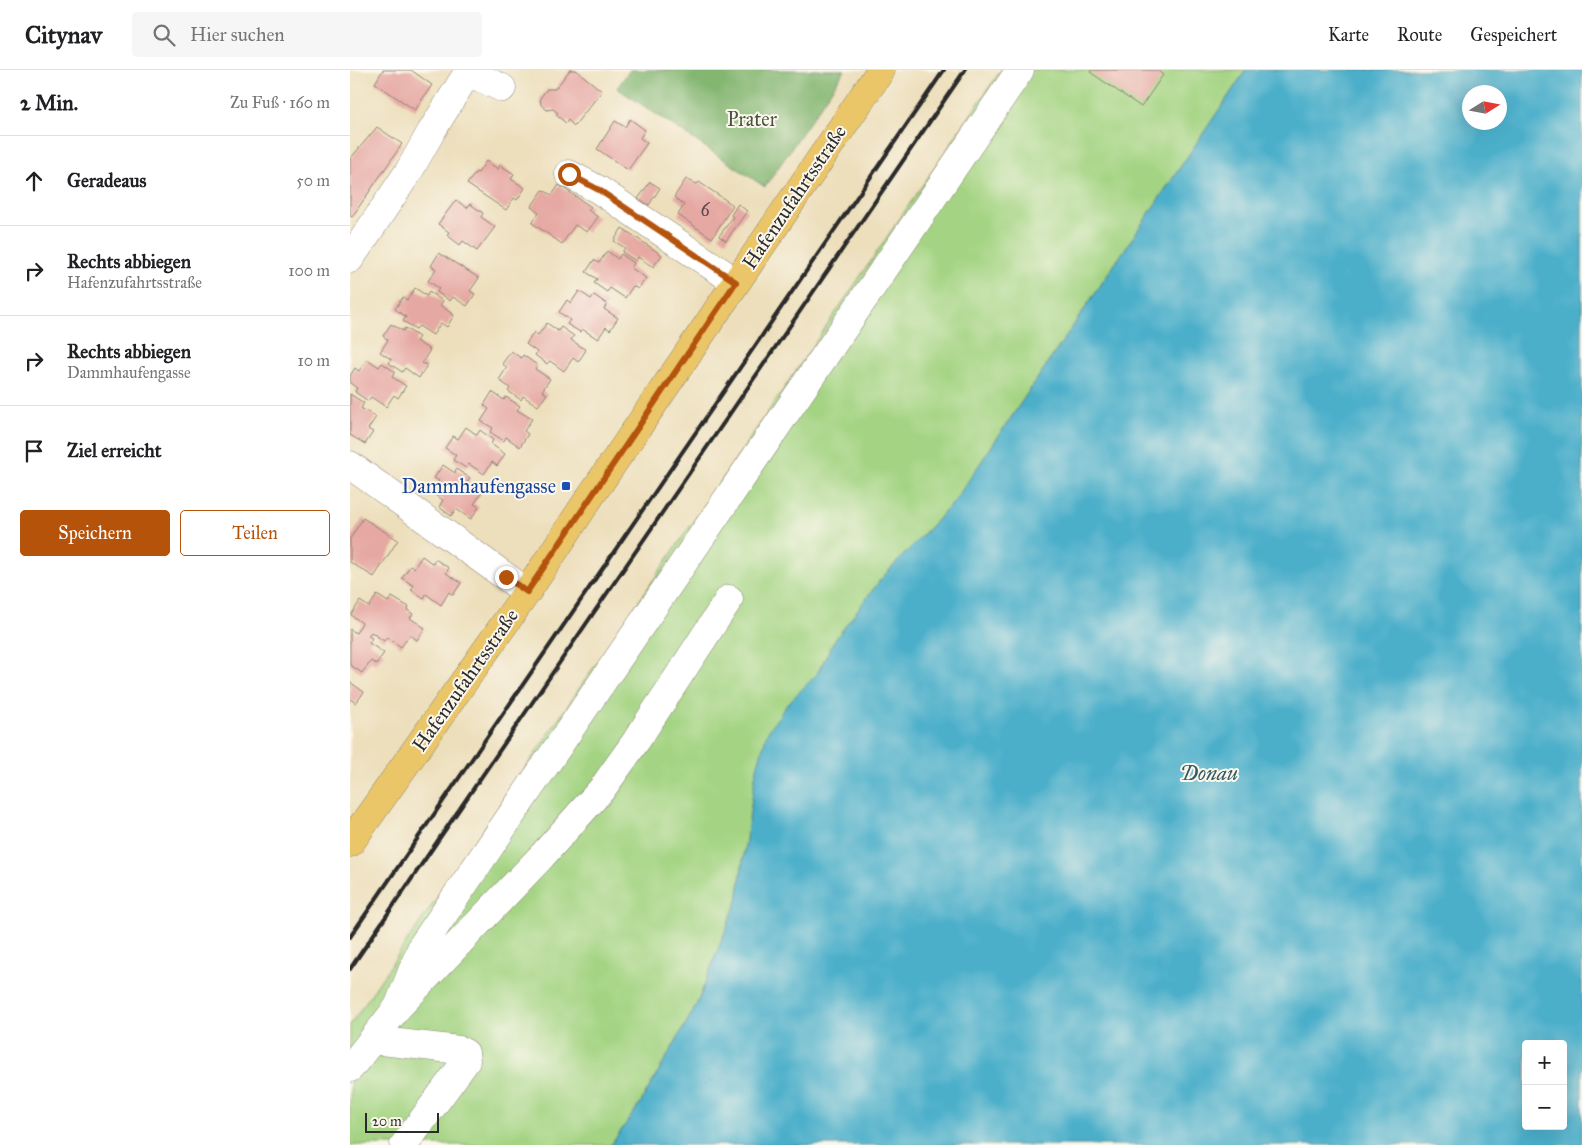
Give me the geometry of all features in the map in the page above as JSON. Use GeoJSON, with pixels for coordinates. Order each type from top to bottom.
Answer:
{"type":"FeatureCollection","features":[{"type":"Feature","properties":{"kind":"main road","name":"Hafenzufahrtsstraße"},"geometry":{"type":"LineString","coordinates":[[350,843],[527,592],[881,70]]}},
{"type":"Feature","properties":{"kind":"street"},"geometry":{"type":"LineString","coordinates":[[398,1007],[422,946],[1020,70]]}},
{"type":"Feature","properties":{"kind":"street"},"geometry":{"type":"LineString","coordinates":[[350,259],[409,171],[468,72],[502,88]]}},
{"type":"Feature","properties":{"kind":"street"},"geometry":{"type":"LineString","coordinates":[[569,174],[599,190],[736,282]]}},
{"type":"Feature","properties":{"kind":"street"},"geometry":{"type":"LineString","coordinates":[[350,465],[527,592]]}},
{"type":"Feature","properties":{"kind":"street"},"geometry":{"type":"LineString","coordinates":[[350,1068],[398,1007],[542,856],[602,789],[636,742],[729,598]]}},
{"type":"Feature","properties":{"kind":"street"},"geometry":{"type":"LineString","coordinates":[[372,1040],[459,1050],[465,1054],[466,1061],[404,1145]]}},
{"type":"Feature","properties":{"kind":"green space","name":"Prater"},"geometry":{"type":"Polygon","coordinates":[[[630,70],[845,70],[765,187],[617,88],[630,70]]]}},
{"type":"Feature","properties":{"kind":"green space"},"geometry":{"type":"Polygon","coordinates":[[[1001,70],[1246,70],[954,502],[881,579],[834,641],[817,674],[788,703],[756,772],[737,901],[696,1006],[641,1102],[611,1145],[350,1145],[350,1025],[1001,70]]]}},
{"type":"Feature","properties":{"kind":"water","name":"Donau"},"geometry":{"type":"Polygon","coordinates":[[[1246,70],[1582,70],[1582,1145],[611,1145],[641,1102],[696,1006],[737,901],[756,771],[767,733],[788,703],[817,674],[834,641],[881,579],[954,502],[1246,70]]]}},
{"type":"Feature","properties":{"kind":"building"},"geometry":{"type":"Polygon","coordinates":[[[383,70],[411,70],[432,85],[415,110],[375,83],[383,70]]]}},
{"type":"Feature","properties":{"kind":"building"},"geometry":{"type":"Polygon","coordinates":[[[570,70],[576,70],[602,91],[574,126],[568,120],[566,123],[556,115],[558,113],[553,109],[547,110],[541,105],[540,98],[547,89],[555,89],[570,70]]]}},
{"type":"Feature","properties":{"kind":"building"},"geometry":{"type":"Polygon","coordinates":[[[1091,70],[1157,70],[1163,75],[1141,107],[1090,72],[1091,70]]]}},
{"type":"Feature","properties":{"kind":"building"},"geometry":{"type":"Polygon","coordinates":[[[630,119],[645,130],[640,138],[647,143],[628,170],[597,149],[615,121],[625,127],[630,119]]]}},
{"type":"Feature","properties":{"kind":"building"},"geometry":{"type":"Polygon","coordinates":[[[377,127],[402,144],[352,217],[350,216],[350,159],[377,127]]]}},
{"type":"Feature","properties":{"kind":"building"},"geometry":{"type":"Polygon","coordinates":[[[486,161],[498,169],[500,165],[514,174],[511,179],[525,188],[517,200],[514,198],[506,210],[467,184],[486,161]]]}},
{"type":"Feature","properties":{"kind":"building"},"geometry":{"type":"Polygon","coordinates":[[[686,179],[697,184],[699,182],[733,205],[712,238],[678,215],[684,205],[674,197],[686,179]]]}},
{"type":"Feature","properties":{"kind":"building"},"geometry":{"type":"Polygon","coordinates":[[[650,182],[660,188],[649,205],[638,199],[650,182]]]}},
{"type":"Feature","properties":{"kind":"building"},"geometry":{"type":"Polygon","coordinates":[[[559,185],[591,207],[588,210],[598,217],[587,232],[575,225],[562,244],[532,223],[539,213],[531,207],[543,190],[552,195],[559,185]]]}},
{"type":"Feature","properties":{"kind":"building"},"geometry":{"type":"Polygon","coordinates":[[[456,200],[467,208],[470,204],[483,213],[481,217],[495,227],[477,251],[463,241],[460,245],[447,235],[449,232],[438,224],[456,200]]]}},
{"type":"Feature","properties":{"kind":"building"},"geometry":{"type":"Polygon","coordinates":[[[738,204],[747,211],[726,241],[719,236],[733,217],[731,215],[738,204]]]}},
{"type":"Feature","properties":{"kind":"building"},"geometry":{"type":"Polygon","coordinates":[[[622,228],[662,255],[653,267],[638,257],[636,261],[622,252],[625,248],[614,241],[622,228]]]}},
{"type":"Feature","properties":{"kind":"building"},"geometry":{"type":"Polygon","coordinates":[[[607,251],[618,259],[621,254],[634,263],[631,268],[646,278],[638,289],[633,286],[625,298],[610,288],[607,292],[594,283],[597,279],[586,272],[594,260],[599,263],[607,251]]]}},
{"type":"Feature","properties":{"kind":"building"},"geometry":{"type":"Polygon","coordinates":[[[439,253],[479,278],[470,291],[475,294],[467,306],[453,297],[450,301],[437,292],[439,288],[428,281],[436,269],[431,266],[439,253]]]}},
{"type":"Feature","properties":{"kind":"building"},"geometry":{"type":"Polygon","coordinates":[[[415,288],[427,296],[429,292],[443,301],[440,305],[454,315],[447,327],[441,323],[433,335],[419,326],[416,329],[403,321],[406,317],[395,309],[403,297],[407,300],[415,288]]]}},
{"type":"Feature","properties":{"kind":"building"},"geometry":{"type":"Polygon","coordinates":[[[579,291],[591,299],[594,295],[607,304],[604,309],[618,318],[610,330],[606,327],[598,339],[582,329],[580,332],[567,324],[570,320],[559,312],[567,300],[571,303],[579,291]]]}},
{"type":"Feature","properties":{"kind":"building"},"geometry":{"type":"Polygon","coordinates":[[[547,323],[558,331],[561,327],[574,336],[571,340],[586,350],[578,362],[573,358],[564,371],[550,361],[547,364],[535,355],[537,352],[526,344],[534,332],[538,335],[547,323]]]}},
{"type":"Feature","properties":{"kind":"building"},"geometry":{"type":"Polygon","coordinates":[[[391,324],[403,331],[405,328],[419,337],[416,341],[430,350],[422,363],[427,365],[419,378],[405,368],[402,372],[389,363],[391,359],[380,352],[388,340],[383,336],[391,324]]]}},
{"type":"Feature","properties":{"kind":"building"},"geometry":{"type":"Polygon","coordinates":[[[511,351],[521,358],[523,355],[537,365],[535,369],[550,379],[542,391],[547,394],[538,406],[523,396],[521,400],[508,391],[510,388],[499,380],[507,367],[502,364],[511,351]]]}},
{"type":"Feature","properties":{"kind":"building"},"geometry":{"type":"Polygon","coordinates":[[[367,359],[379,367],[382,363],[395,372],[392,377],[406,386],[398,398],[394,395],[386,407],[371,397],[368,401],[355,392],[357,388],[350,383],[350,376],[355,368],[359,371],[367,359]]]}},
{"type":"Feature","properties":{"kind":"building"},"geometry":{"type":"Polygon","coordinates":[[[492,392],[504,400],[506,397],[520,406],[517,410],[532,419],[524,431],[528,434],[520,447],[506,437],[504,441],[490,432],[493,428],[481,421],[489,409],[484,405],[492,392]]]}},
{"type":"Feature","properties":{"kind":"building"},"geometry":{"type":"Polygon","coordinates":[[[350,394],[364,403],[361,408],[376,417],[368,429],[373,432],[365,444],[350,435],[350,394]]]}},
{"type":"Feature","properties":{"kind":"building"},"geometry":{"type":"Polygon","coordinates":[[[466,427],[477,435],[480,430],[493,440],[491,444],[505,454],[497,466],[492,462],[484,474],[469,464],[466,468],[453,460],[456,455],[445,448],[453,436],[458,439],[466,427]]]}},
{"type":"Feature","properties":{"kind":"building"},"geometry":{"type":"Polygon","coordinates":[[[443,465],[455,473],[456,469],[470,478],[467,482],[482,492],[474,504],[479,507],[471,519],[456,509],[451,516],[439,507],[443,500],[432,493],[439,481],[434,478],[443,465]]]}},
{"type":"Feature","properties":{"kind":"building"},"geometry":{"type":"Polygon","coordinates":[[[363,518],[398,540],[374,577],[350,562],[350,539],[363,518]]]}},
{"type":"Feature","properties":{"kind":"building"},"geometry":{"type":"Polygon","coordinates":[[[422,556],[433,564],[435,559],[449,568],[446,573],[461,583],[453,595],[449,592],[441,605],[426,594],[424,599],[411,590],[414,586],[402,578],[410,566],[414,568],[422,556]]]}},
{"type":"Feature","properties":{"kind":"building"},"geometry":{"type":"Polygon","coordinates":[[[377,595],[388,602],[392,597],[409,607],[407,610],[413,614],[410,618],[425,628],[417,640],[410,635],[401,647],[387,637],[384,641],[371,632],[368,636],[372,638],[369,643],[384,653],[376,664],[371,661],[362,673],[350,665],[350,629],[356,633],[362,623],[351,615],[360,601],[369,607],[377,595]]]}},
{"type":"Feature","properties":{"kind":"building"},"geometry":{"type":"Polygon","coordinates":[[[350,682],[364,692],[356,703],[350,699],[350,682]]]}},
{"type":"Feature","properties":{"kind":"railway"},"geometry":{"type":"LineString","coordinates":[[350,937],[944,70]]}},
{"type":"Feature","properties":{"kind":"railway"},"geometry":{"type":"LineString","coordinates":[[350,969],[965,70]]}},
{"type":"Feature","properties":{"kind":"place","name":"Dammhaufengasse"},"geometry":{"type":"Point","coordinates":[566,486]}},
{"type":"Feature","properties":{"kind":"route"},"geometry":{"type":"LineString","coordinates":[[506,577],[527,592],[736,282],[599,190],[569,174]]}}]}
